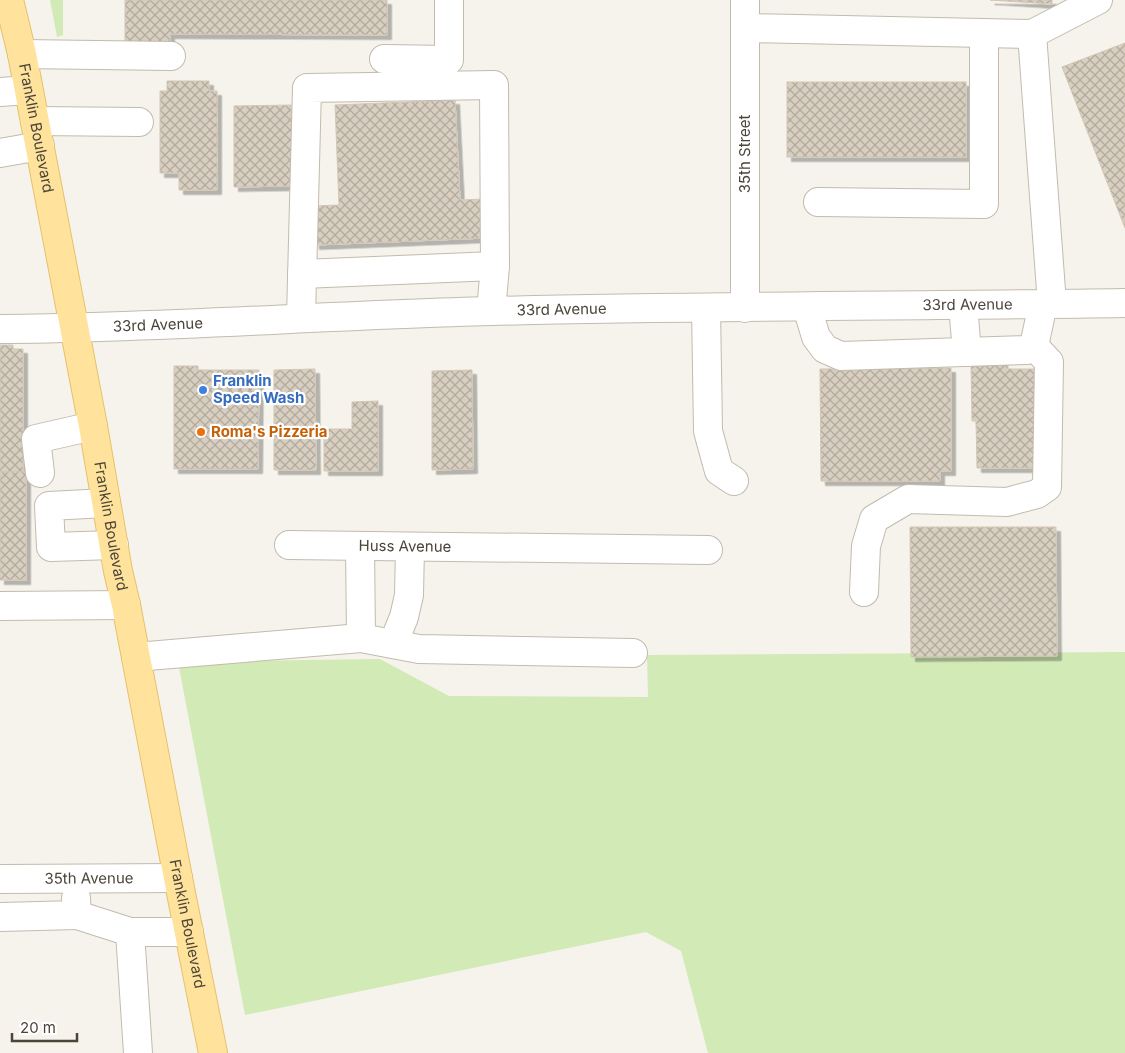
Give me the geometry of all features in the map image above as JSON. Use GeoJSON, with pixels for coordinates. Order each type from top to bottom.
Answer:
{"type":"FeatureCollection","features":[{"type":"Feature","properties":{"kind":"main road","name":"Franklin Boulevard"},"geometry":{"type":"LineString","coordinates":[[10,0],[22,54],[75,329],[114,546],[213,1053]]}},
{"type":"Feature","properties":{"kind":"street"},"geometry":{"type":"LineString","coordinates":[[384,59],[449,60],[449,0]]}},
{"type":"Feature","properties":{"kind":"street","name":"35th Street"},"geometry":{"type":"LineString","coordinates":[[745,0],[745,308]]}},
{"type":"Feature","properties":{"kind":"street"},"geometry":{"type":"LineString","coordinates":[[745,28],[1032,34],[1098,0]]}},
{"type":"Feature","properties":{"kind":"street"},"geometry":{"type":"LineString","coordinates":[[818,202],[984,204],[984,33]]}},
{"type":"Feature","properties":{"kind":"street"},"geometry":{"type":"LineString","coordinates":[[807,307],[816,337],[825,349],[841,356],[1027,350],[1034,346],[1047,304],[1032,34]]}},
{"type":"Feature","properties":{"kind":"street"},"geometry":{"type":"LineString","coordinates":[[22,54],[171,56]]}},
{"type":"Feature","properties":{"kind":"street"},"geometry":{"type":"LineString","coordinates":[[301,317],[307,88],[494,85],[495,266],[492,311]]}},
{"type":"Feature","properties":{"kind":"street"},"geometry":{"type":"LineString","coordinates":[[0,92],[28,90]]}},
{"type":"Feature","properties":{"kind":"street"},"geometry":{"type":"LineString","coordinates":[[0,153],[37,134],[139,122]]}},
{"type":"Feature","properties":{"kind":"street"},"geometry":{"type":"LineString","coordinates":[[302,274],[495,266]]}},
{"type":"Feature","properties":{"kind":"street","name":"33rd Avenue"},"geometry":{"type":"LineString","coordinates":[[0,329],[75,329],[301,317],[492,311],[1125,303]]}},
{"type":"Feature","properties":{"kind":"street"},"geometry":{"type":"LineString","coordinates":[[963,305],[967,352]]}},
{"type":"Feature","properties":{"kind":"street"},"geometry":{"type":"LineString","coordinates":[[706,308],[708,431],[719,471],[734,480]]}},
{"type":"Feature","properties":{"kind":"street"},"geometry":{"type":"LineString","coordinates":[[864,592],[866,546],[874,519],[908,499],[1007,502],[1037,494],[1047,487],[1049,362],[1034,346]]}},
{"type":"Feature","properties":{"kind":"street"},"geometry":{"type":"LineString","coordinates":[[40,473],[36,438],[93,426]]}},
{"type":"Feature","properties":{"kind":"street"},"geometry":{"type":"LineString","coordinates":[[106,504],[49,506],[51,547],[114,546]]}},
{"type":"Feature","properties":{"kind":"street"},"geometry":{"type":"LineString","coordinates":[[288,545],[360,546]]}},
{"type":"Feature","properties":{"kind":"street","name":"Huss Avenue"},"geometry":{"type":"LineString","coordinates":[[361,638],[360,546],[708,550]]}},
{"type":"Feature","properties":{"kind":"street"},"geometry":{"type":"LineString","coordinates":[[393,644],[404,616],[409,595],[410,546]]}},
{"type":"Feature","properties":{"kind":"street"},"geometry":{"type":"LineString","coordinates":[[0,606],[126,605]]}},
{"type":"Feature","properties":{"kind":"street"},"geometry":{"type":"LineString","coordinates":[[136,657],[361,638],[419,649],[633,653]]}},
{"type":"Feature","properties":{"kind":"street","name":"35th Avenue"},"geometry":{"type":"LineString","coordinates":[[0,879],[178,878]]}},
{"type":"Feature","properties":{"kind":"street"},"geometry":{"type":"LineString","coordinates":[[76,879],[77,915]]}},
{"type":"Feature","properties":{"kind":"street"},"geometry":{"type":"LineString","coordinates":[[0,917],[77,915],[130,932],[189,932]]}},
{"type":"Feature","properties":{"kind":"street"},"geometry":{"type":"LineString","coordinates":[[130,932],[138,1053]]}},
{"type":"Feature","properties":{"kind":"green space"},"geometry":{"type":"Polygon","coordinates":[[[50,0],[63,0],[63,35],[57,37],[50,0]]]}},
{"type":"Feature","properties":{"kind":"green space"},"geometry":{"type":"Polygon","coordinates":[[[1125,652],[1125,1053],[708,1053],[681,951],[646,932],[245,1015],[178,662],[380,659],[449,696],[648,697],[647,655],[1125,652]]]}},
{"type":"Feature","properties":{"kind":"building"},"geometry":{"type":"Polygon","coordinates":[[[125,0],[387,0],[387,35],[170,34],[170,53],[125,53],[125,0]]]}},
{"type":"Feature","properties":{"kind":"building"},"geometry":{"type":"Polygon","coordinates":[[[990,0],[1052,0],[1052,4],[990,0]]]}},
{"type":"Feature","properties":{"kind":"building"},"geometry":{"type":"Polygon","coordinates":[[[1125,43],[1125,228],[1062,67],[1125,43]]]}},
{"type":"Feature","properties":{"kind":"building"},"geometry":{"type":"Polygon","coordinates":[[[167,81],[209,81],[209,91],[217,91],[217,190],[179,190],[179,173],[160,173],[160,91],[167,91],[167,81]]]}},
{"type":"Feature","properties":{"kind":"building"},"geometry":{"type":"Polygon","coordinates":[[[787,82],[966,82],[966,157],[787,157],[787,82]]]}},
{"type":"Feature","properties":{"kind":"building"},"geometry":{"type":"Polygon","coordinates":[[[455,100],[460,200],[484,199],[486,238],[315,245],[313,206],[339,205],[335,105],[455,100]]]}},
{"type":"Feature","properties":{"kind":"building"},"geometry":{"type":"Polygon","coordinates":[[[291,105],[292,186],[234,187],[234,106],[291,105]]]}},
{"type":"Feature","properties":{"kind":"building"},"geometry":{"type":"Polygon","coordinates":[[[0,345],[13,345],[13,349],[23,349],[23,472],[0,472],[0,345]]]}},
{"type":"Feature","properties":{"kind":"building"},"geometry":{"type":"Polygon","coordinates":[[[1008,365],[1008,369],[1037,369],[1038,468],[977,468],[976,421],[972,421],[971,366],[1008,365]]]}},
{"type":"Feature","properties":{"kind":"building"},"geometry":{"type":"Polygon","coordinates":[[[174,366],[198,366],[198,370],[259,370],[258,469],[174,469],[174,366]]]}},
{"type":"Feature","properties":{"kind":"building"},"geometry":{"type":"Polygon","coordinates":[[[951,368],[951,471],[940,471],[940,481],[821,481],[820,369],[951,368]]]}},
{"type":"Feature","properties":{"kind":"building"},"geometry":{"type":"Polygon","coordinates":[[[315,369],[316,470],[274,470],[274,370],[315,369]]]}},
{"type":"Feature","properties":{"kind":"building"},"geometry":{"type":"Polygon","coordinates":[[[472,370],[473,469],[432,470],[432,371],[472,370]]]}},
{"type":"Feature","properties":{"kind":"building"},"geometry":{"type":"Polygon","coordinates":[[[378,401],[378,471],[324,471],[324,429],[352,429],[352,402],[378,401]]]}},
{"type":"Feature","properties":{"kind":"building"},"geometry":{"type":"Polygon","coordinates":[[[0,472],[26,472],[26,580],[0,580],[0,472]]]}},
{"type":"Feature","properties":{"kind":"building"},"geometry":{"type":"Polygon","coordinates":[[[910,527],[1056,527],[1057,656],[911,657],[910,527]]]}},
{"type":"Feature","properties":{"kind":"place","name":"Franklin Speed Wash"},"geometry":{"type":"Point","coordinates":[203,390]}},
{"type":"Feature","properties":{"kind":"place","name":"Roma's Pizzeria"},"geometry":{"type":"Point","coordinates":[201,432]}}]}
